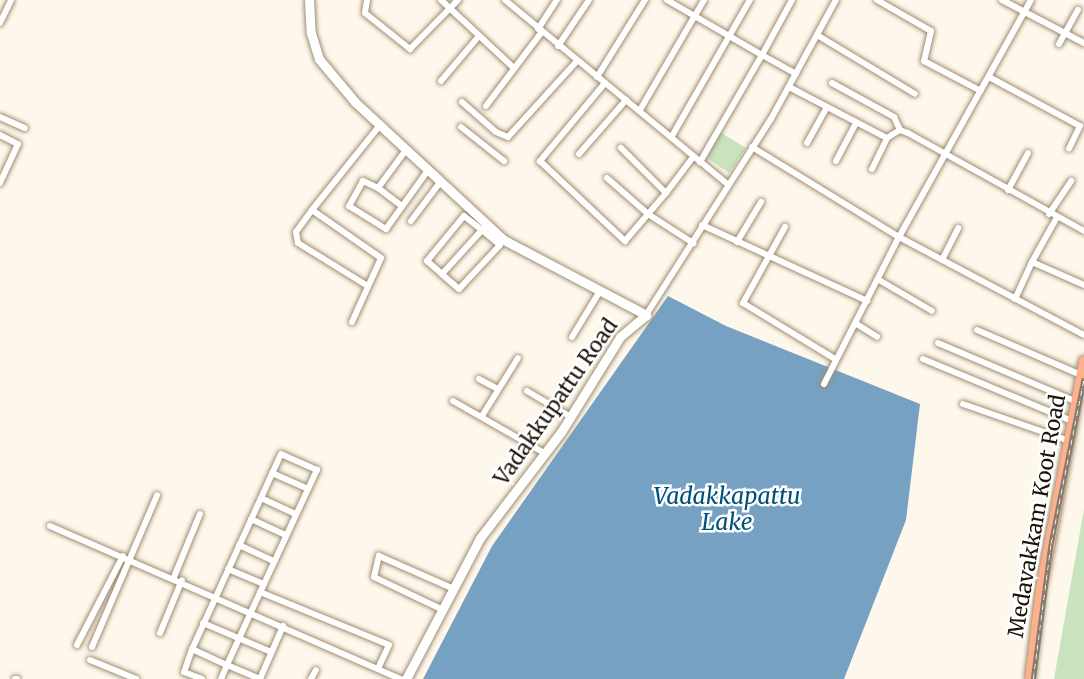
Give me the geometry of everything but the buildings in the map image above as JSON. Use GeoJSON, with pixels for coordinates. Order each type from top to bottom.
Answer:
{"type":"FeatureCollection","features":[{"type":"Feature","properties":{"kind":"main road","name":"Medavakkam Koot Road"},"geometry":{"type":"LineString","coordinates":[[1032,679],[1041,589],[1084,360]]}},
{"type":"Feature","properties":{"kind":"main road"},"geometry":{"type":"LineString","coordinates":[[1032,679],[1052,543],[1084,388]]}},
{"type":"Feature","properties":{"kind":"street"},"geometry":{"type":"LineString","coordinates":[[1,19],[12,0]]}},
{"type":"Feature","properties":{"kind":"street"},"geometry":{"type":"LineString","coordinates":[[309,0],[311,33],[319,59],[380,124],[441,181],[467,212],[502,242],[646,315]]}},
{"type":"Feature","properties":{"kind":"street"},"geometry":{"type":"LineString","coordinates":[[441,0],[514,68]]}},
{"type":"Feature","properties":{"kind":"street"},"geometry":{"type":"LineString","coordinates":[[363,2],[365,13],[410,49],[448,7],[458,0]]}},
{"type":"Feature","properties":{"kind":"street"},"geometry":{"type":"LineString","coordinates":[[505,0],[539,31],[672,136],[726,183]]}},
{"type":"Feature","properties":{"kind":"street"},"geometry":{"type":"LineString","coordinates":[[486,106],[539,31],[557,0]]}},
{"type":"Feature","properties":{"kind":"street"},"geometry":{"type":"LineString","coordinates":[[558,46],[589,0]]}},
{"type":"Feature","properties":{"kind":"street"},"geometry":{"type":"LineString","coordinates":[[597,77],[645,0]]}},
{"type":"Feature","properties":{"kind":"street"},"geometry":{"type":"LineString","coordinates":[[667,0],[796,74]]}},
{"type":"Feature","properties":{"kind":"street"},"geometry":{"type":"LineString","coordinates":[[640,110],[704,0]]}},
{"type":"Feature","properties":{"kind":"street"},"geometry":{"type":"LineString","coordinates":[[672,136],[750,0]]}},
{"type":"Feature","properties":{"kind":"street"},"geometry":{"type":"LineString","coordinates":[[605,83],[541,154],[541,166],[620,240],[629,240],[648,214],[697,159],[762,55],[792,0]]}},
{"type":"Feature","properties":{"kind":"street","name":"Vadakkupattu Road"},"geometry":{"type":"LineString","coordinates":[[403,679],[480,538],[546,454],[620,337],[646,315],[726,183],[789,87],[836,0]]}},
{"type":"Feature","properties":{"kind":"street"},"geometry":{"type":"LineString","coordinates":[[877,0],[931,31],[924,61],[981,90]]}},
{"type":"Feature","properties":{"kind":"street"},"geometry":{"type":"LineString","coordinates":[[1002,0],[1084,43]]}},
{"type":"Feature","properties":{"kind":"street"},"geometry":{"type":"LineString","coordinates":[[824,384],[944,153],[1031,0]]}},
{"type":"Feature","properties":{"kind":"street"},"geometry":{"type":"LineString","coordinates":[[1059,44],[1078,10]]}},
{"type":"Feature","properties":{"kind":"street"},"geometry":{"type":"LineString","coordinates":[[817,34],[915,94]]}},
{"type":"Feature","properties":{"kind":"street"},"geometry":{"type":"LineString","coordinates":[[442,81],[479,37]]}},
{"type":"Feature","properties":{"kind":"street"},"geometry":{"type":"LineString","coordinates":[[462,102],[502,136],[512,135],[577,61]]}},
{"type":"Feature","properties":{"kind":"street"},"geometry":{"type":"LineString","coordinates":[[989,77],[1082,127],[1069,149]]}},
{"type":"Feature","properties":{"kind":"street"},"geometry":{"type":"LineString","coordinates":[[832,83],[894,117],[900,130],[1056,219],[1084,231]]}},
{"type":"Feature","properties":{"kind":"street"},"geometry":{"type":"LineString","coordinates":[[789,87],[826,109],[887,138]]}},
{"type":"Feature","properties":{"kind":"street"},"geometry":{"type":"LineString","coordinates":[[579,154],[626,100]]}},
{"type":"Feature","properties":{"kind":"street"},"geometry":{"type":"LineString","coordinates":[[807,143],[826,109]]}},
{"type":"Feature","properties":{"kind":"street"},"geometry":{"type":"LineString","coordinates":[[0,117],[25,128]]}},
{"type":"Feature","properties":{"kind":"street"},"geometry":{"type":"LineString","coordinates":[[366,285],[296,240],[296,232],[380,124]]}},
{"type":"Feature","properties":{"kind":"street"},"geometry":{"type":"LineString","coordinates":[[836,162],[856,124]]}},
{"type":"Feature","properties":{"kind":"street"},"geometry":{"type":"LineString","coordinates":[[461,127],[504,161]]}},
{"type":"Feature","properties":{"kind":"street"},"geometry":{"type":"LineString","coordinates":[[481,143],[494,130]]}},
{"type":"Feature","properties":{"kind":"street"},"geometry":{"type":"LineString","coordinates":[[872,169],[887,138],[900,130]]}},
{"type":"Feature","properties":{"kind":"street"},"geometry":{"type":"LineString","coordinates":[[0,135],[18,144],[0,183]]}},
{"type":"Feature","properties":{"kind":"street"},"geometry":{"type":"LineString","coordinates":[[752,147],[899,237],[1084,335]]}},
{"type":"Feature","properties":{"kind":"street"},"geometry":{"type":"LineString","coordinates":[[621,148],[666,193]]}},
{"type":"Feature","properties":{"kind":"street"},"geometry":{"type":"LineString","coordinates":[[378,188],[406,150]]}},
{"type":"Feature","properties":{"kind":"street"},"geometry":{"type":"LineString","coordinates":[[1009,190],[1028,153]]}},
{"type":"Feature","properties":{"kind":"street"},"geometry":{"type":"LineString","coordinates":[[402,206],[365,180],[349,206],[383,229],[402,206],[429,169]]}},
{"type":"Feature","properties":{"kind":"street"},"geometry":{"type":"LineString","coordinates":[[607,178],[648,214],[692,243]]}},
{"type":"Feature","properties":{"kind":"street"},"geometry":{"type":"LineString","coordinates":[[411,221],[441,181]]}},
{"type":"Feature","properties":{"kind":"street"},"geometry":{"type":"LineString","coordinates":[[1049,214],[1071,181]]}},
{"type":"Feature","properties":{"kind":"street"},"geometry":{"type":"LineString","coordinates":[[737,242],[761,202]]}},
{"type":"Feature","properties":{"kind":"street"},"geometry":{"type":"LineString","coordinates":[[313,210],[381,258],[366,285],[352,322]]}},
{"type":"Feature","properties":{"kind":"street"},"geometry":{"type":"LineString","coordinates":[[467,212],[427,261],[459,289],[502,242]]}},
{"type":"Feature","properties":{"kind":"street"},"geometry":{"type":"LineString","coordinates":[[1015,299],[1056,219]]}},
{"type":"Feature","properties":{"kind":"street"},"geometry":{"type":"LineString","coordinates":[[702,225],[867,301]]}},
{"type":"Feature","properties":{"kind":"street"},"geometry":{"type":"LineString","coordinates":[[442,274],[485,227]]}},
{"type":"Feature","properties":{"kind":"street"},"geometry":{"type":"LineString","coordinates":[[785,227],[767,255],[743,303],[835,359]]}},
{"type":"Feature","properties":{"kind":"street"},"geometry":{"type":"LineString","coordinates":[[942,260],[958,228]]}},
{"type":"Feature","properties":{"kind":"street"},"geometry":{"type":"LineString","coordinates":[[1032,262],[1084,285]]}},
{"type":"Feature","properties":{"kind":"street"},"geometry":{"type":"LineString","coordinates":[[879,280],[932,311]]}},
{"type":"Feature","properties":{"kind":"street"},"geometry":{"type":"LineString","coordinates":[[572,337],[600,291]]}},
{"type":"Feature","properties":{"kind":"street"},"geometry":{"type":"LineString","coordinates":[[855,323],[877,337]]}},
{"type":"Feature","properties":{"kind":"street"},"geometry":{"type":"LineString","coordinates":[[976,330],[1081,375]]}},
{"type":"Feature","properties":{"kind":"street"},"geometry":{"type":"LineString","coordinates":[[938,343],[1077,402]]}},
{"type":"Feature","properties":{"kind":"street"},"geometry":{"type":"LineString","coordinates":[[482,416],[518,358]]}},
{"type":"Feature","properties":{"kind":"street"},"geometry":{"type":"LineString","coordinates":[[923,359],[1072,421]]}},
{"type":"Feature","properties":{"kind":"street"},"geometry":{"type":"LineString","coordinates":[[479,379],[498,389]]}},
{"type":"Feature","properties":{"kind":"street"},"geometry":{"type":"LineString","coordinates":[[527,391],[571,417]]}},
{"type":"Feature","properties":{"kind":"street"},"geometry":{"type":"LineString","coordinates":[[453,401],[546,454]]}},
{"type":"Feature","properties":{"kind":"street"},"geometry":{"type":"LineString","coordinates":[[963,404],[1069,441]]}},
{"type":"Feature","properties":{"kind":"street"},"geometry":{"type":"LineString","coordinates":[[202,679],[182,675],[202,623],[281,454],[317,470],[221,679]]}},
{"type":"Feature","properties":{"kind":"street"},"geometry":{"type":"LineString","coordinates":[[272,473],[308,489]]}},
{"type":"Feature","properties":{"kind":"street"},"geometry":{"type":"LineString","coordinates":[[77,645],[127,557],[157,495]]}},
{"type":"Feature","properties":{"kind":"street"},"geometry":{"type":"LineString","coordinates":[[261,498],[296,514]]}},
{"type":"Feature","properties":{"kind":"street"},"geometry":{"type":"LineString","coordinates":[[174,577],[200,514]]}},
{"type":"Feature","properties":{"kind":"street"},"geometry":{"type":"LineString","coordinates":[[251,519],[286,536]]}},
{"type":"Feature","properties":{"kind":"street"},"geometry":{"type":"LineString","coordinates":[[50,526],[182,580],[403,679]]}},
{"type":"Feature","properties":{"kind":"street"},"geometry":{"type":"LineString","coordinates":[[239,545],[274,561]]}},
{"type":"Feature","properties":{"kind":"street"},"geometry":{"type":"LineString","coordinates":[[441,609],[373,577],[379,556],[452,588]]}},
{"type":"Feature","properties":{"kind":"street"},"geometry":{"type":"LineString","coordinates":[[92,647],[127,557]]}},
{"type":"Feature","properties":{"kind":"street"},"geometry":{"type":"LineString","coordinates":[[228,569],[264,584]]}},
{"type":"Feature","properties":{"kind":"street"},"geometry":{"type":"LineString","coordinates":[[160,633],[182,580]]}},
{"type":"Feature","properties":{"kind":"street"},"geometry":{"type":"LineString","coordinates":[[260,592],[389,645],[378,669]]}},
{"type":"Feature","properties":{"kind":"street"},"geometry":{"type":"LineString","coordinates":[[202,623],[271,652]]}},
{"type":"Feature","properties":{"kind":"street"},"geometry":{"type":"LineString","coordinates":[[192,649],[260,679],[282,626]]}},
{"type":"Feature","properties":{"kind":"street"},"geometry":{"type":"LineString","coordinates":[[90,660],[136,679]]}},
{"type":"Feature","properties":{"kind":"street"},"geometry":{"type":"LineString","coordinates":[[311,679],[316,670]]}},
{"type":"Feature","properties":{"kind":"green space"},"geometry":{"type":"Polygon","coordinates":[[[720,132],[746,148],[729,173],[707,158],[720,132]]]}},
{"type":"Feature","properties":{"kind":"green space"},"geometry":{"type":"Polygon","coordinates":[[[1084,509],[1084,679],[1054,679],[1084,509]]]}},
{"type":"Feature","properties":{"kind":"water","name":"Vadakkapattu Lake"},"geometry":{"type":"Polygon","coordinates":[[[668,296],[726,326],[920,404],[906,520],[844,679],[423,679],[492,546],[668,296]]]}},
{"type":"Feature","properties":{"kind":"railway"},"geometry":{"type":"LineString","coordinates":[[1033,679],[1051,543],[1084,378]]}}]}
